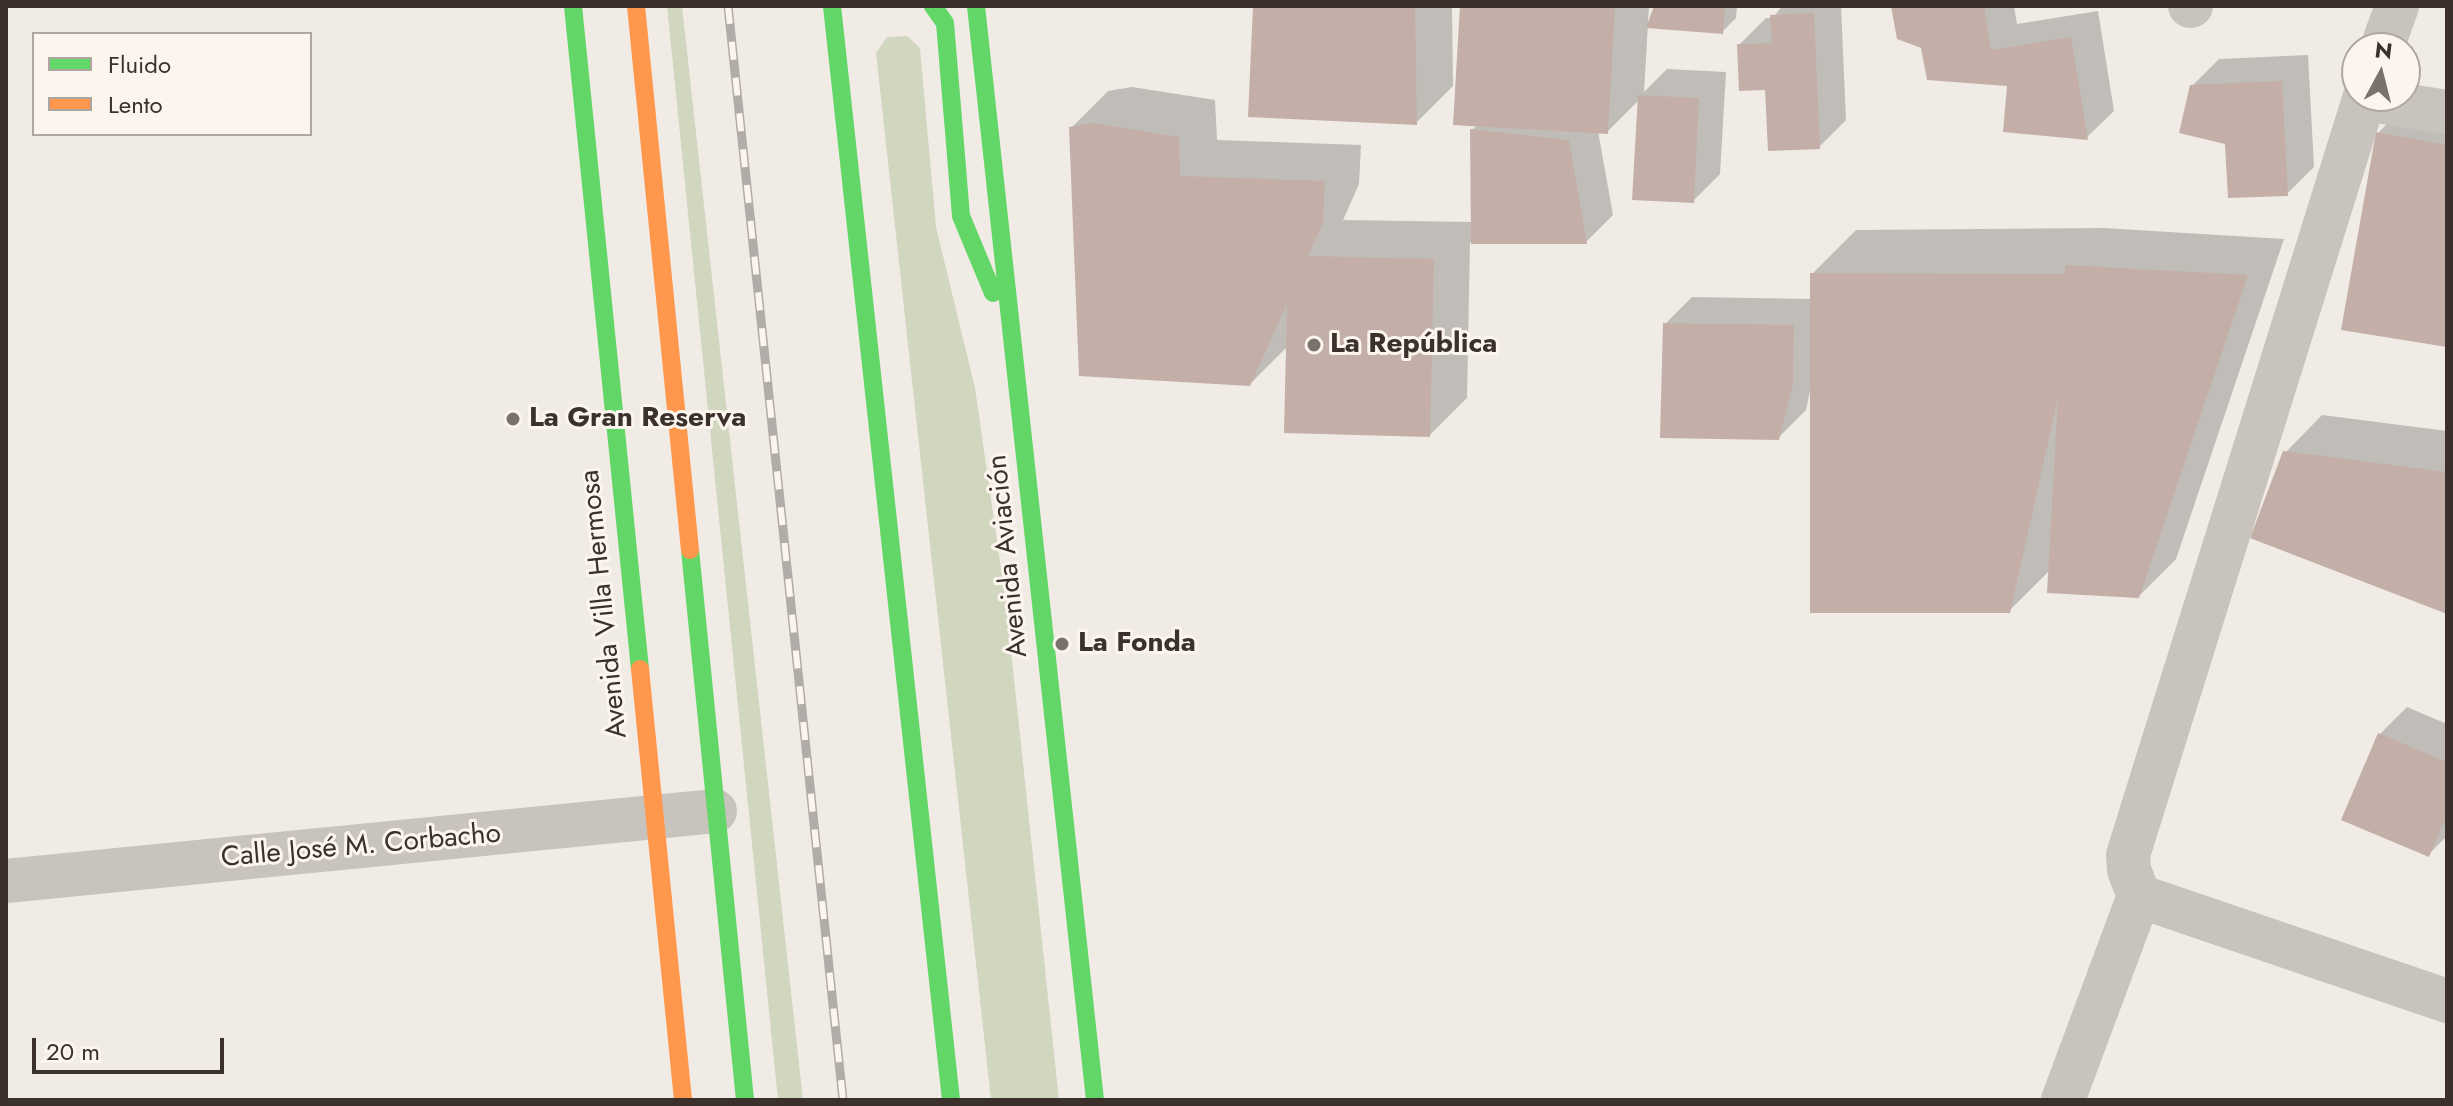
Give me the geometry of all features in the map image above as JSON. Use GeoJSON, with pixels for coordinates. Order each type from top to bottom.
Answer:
{"type":"FeatureCollection","features":[{"type":"Feature","properties":{"kind":"main road","name":"Avenida Villa Hermosa"},"geometry":{"type":"LineString","coordinates":[[573,6],[683,1100]]}},
{"type":"Feature","properties":{"kind":"main road"},"geometry":{"type":"LineString","coordinates":[[636,6],[745,1100]]}},
{"type":"Feature","properties":{"kind":"main road"},"geometry":{"type":"LineString","coordinates":[[832,6],[951,1100]]}},
{"type":"Feature","properties":{"kind":"main road"},"geometry":{"type":"LineString","coordinates":[[933,6],[945,23],[961,216],[1014,344]]}},
{"type":"Feature","properties":{"kind":"main road","name":"Avenida Aviación"},"geometry":{"type":"LineString","coordinates":[[976,6],[1095,1100]]}},
{"type":"Feature","properties":{"kind":"main road"},"geometry":{"type":"LineString","coordinates":[[835,43],[852,18]]}},
{"type":"Feature","properties":{"kind":"street"},"geometry":{"type":"LineString","coordinates":[[2388,32],[2397,6]]}},
{"type":"Feature","properties":{"kind":"street"},"geometry":{"type":"LineString","coordinates":[[2421,107],[2447,112]]}},
{"type":"Feature","properties":{"kind":"street"},"geometry":{"type":"LineString","coordinates":[[2063,1100],[2139,896],[2129,870],[2128,855],[2360,112]]}},
{"type":"Feature","properties":{"kind":"street","name":"Calle José M. Corbacho"},"geometry":{"type":"LineString","coordinates":[[6,881],[715,811]]}},
{"type":"Feature","properties":{"kind":"street"},"geometry":{"type":"LineString","coordinates":[[2139,896],[2447,1001]]}},
{"type":"Feature","properties":{"kind":"green space"},"geometry":{"type":"Polygon","coordinates":[[[667,6],[682,6],[803,1100],[778,1100],[667,6]]]}},
{"type":"Feature","properties":{"kind":"green space"},"geometry":{"type":"Polygon","coordinates":[[[907,36],[920,48],[936,227],[975,388],[1006,604],[1059,1100],[991,1100],[876,53],[887,37],[907,36]]]}},
{"type":"Feature","properties":{"kind":"building"},"geometry":{"type":"Polygon","coordinates":[[[1253,6],[1415,6],[1417,125],[1248,117],[1253,6]]]}},
{"type":"Feature","properties":{"kind":"building"},"geometry":{"type":"Polygon","coordinates":[[[1460,6],[1615,6],[1608,134],[1453,125],[1460,6]]]}},
{"type":"Feature","properties":{"kind":"building"},"geometry":{"type":"Polygon","coordinates":[[[1654,6],[1725,6],[1723,34],[1646,28],[1654,6]]]}},
{"type":"Feature","properties":{"kind":"building"},"geometry":{"type":"Polygon","coordinates":[[[1891,6],[1984,6],[1991,50],[2071,37],[2088,140],[2003,132],[2007,86],[1927,80],[1921,48],[1897,39],[1891,6]]]}},
{"type":"Feature","properties":{"kind":"building"},"geometry":{"type":"Polygon","coordinates":[[[1814,13],[1820,149],[1768,151],[1765,90],[1739,91],[1737,44],[1772,43],[1770,15],[1814,13]]]}},
{"type":"Feature","properties":{"kind":"building"},"geometry":{"type":"Polygon","coordinates":[[[2282,81],[2288,196],[2228,198],[2225,144],[2179,133],[2190,85],[2282,81]]]}},
{"type":"Feature","properties":{"kind":"building"},"geometry":{"type":"Polygon","coordinates":[[[1638,95],[1699,98],[1694,203],[1632,200],[1638,95]]]}},
{"type":"Feature","properties":{"kind":"building"},"geometry":{"type":"Polygon","coordinates":[[[1093,123],[1179,137],[1180,176],[1325,181],[1323,223],[1308,256],[1434,259],[1430,437],[1284,433],[1287,304],[1250,386],[1079,376],[1069,127],[1093,123]]]}},
{"type":"Feature","properties":{"kind":"building"},"geometry":{"type":"Polygon","coordinates":[[[1470,129],[1569,140],[1587,244],[1471,244],[1470,129]]]}},
{"type":"Feature","properties":{"kind":"building"},"geometry":{"type":"Polygon","coordinates":[[[2376,132],[2447,145],[2447,347],[2341,330],[2376,132]]]}},
{"type":"Feature","properties":{"kind":"building"},"geometry":{"type":"Polygon","coordinates":[[[2065,265],[2248,275],[2139,598],[2047,593],[2058,398],[2010,613],[1810,613],[1810,273],[2065,274],[2065,265]]]}},
{"type":"Feature","properties":{"kind":"building"},"geometry":{"type":"Polygon","coordinates":[[[1663,323],[1794,325],[1793,383],[1779,440],[1660,438],[1663,323]]]}},
{"type":"Feature","properties":{"kind":"building"},"geometry":{"type":"Polygon","coordinates":[[[2283,451],[2447,472],[2447,614],[2250,538],[2283,451]]]}},
{"type":"Feature","properties":{"kind":"building"},"geometry":{"type":"Polygon","coordinates":[[[2378,733],[2447,762],[2447,815],[2429,857],[2341,820],[2378,733]]]}},
{"type":"Feature","properties":{"kind":"railway"},"geometry":{"type":"LineString","coordinates":[[728,6],[843,1100]]}},
{"type":"Feature","properties":{"kind":"traffic: fast"},"geometry":{"type":"LineString","coordinates":[[573,6],[640,669]]}},
{"type":"Feature","properties":{"kind":"traffic: fast"},"geometry":{"type":"LineString","coordinates":[[832,6],[951,1100]]}},
{"type":"Feature","properties":{"kind":"traffic: fast"},"geometry":{"type":"LineString","coordinates":[[933,6],[945,23],[961,216],[993,293]]}},
{"type":"Feature","properties":{"kind":"traffic: fast"},"geometry":{"type":"LineString","coordinates":[[976,6],[1095,1100]]}},
{"type":"Feature","properties":{"kind":"traffic: fast"},"geometry":{"type":"LineString","coordinates":[[690,550],[745,1100]]}},
{"type":"Feature","properties":{"kind":"traffic: slow"},"geometry":{"type":"LineString","coordinates":[[636,6],[690,550]]}},
{"type":"Feature","properties":{"kind":"traffic: slow"},"geometry":{"type":"LineString","coordinates":[[640,669],[683,1100]]}},
{"type":"Feature","properties":{"kind":"place","name":"La República"},"geometry":{"type":"Point","coordinates":[1314,345]}},
{"type":"Feature","properties":{"kind":"place","name":"La Gran Reserva"},"geometry":{"type":"Point","coordinates":[513,419]}},
{"type":"Feature","properties":{"kind":"place","name":"La Fonda"},"geometry":{"type":"Point","coordinates":[1062,644]}}]}
